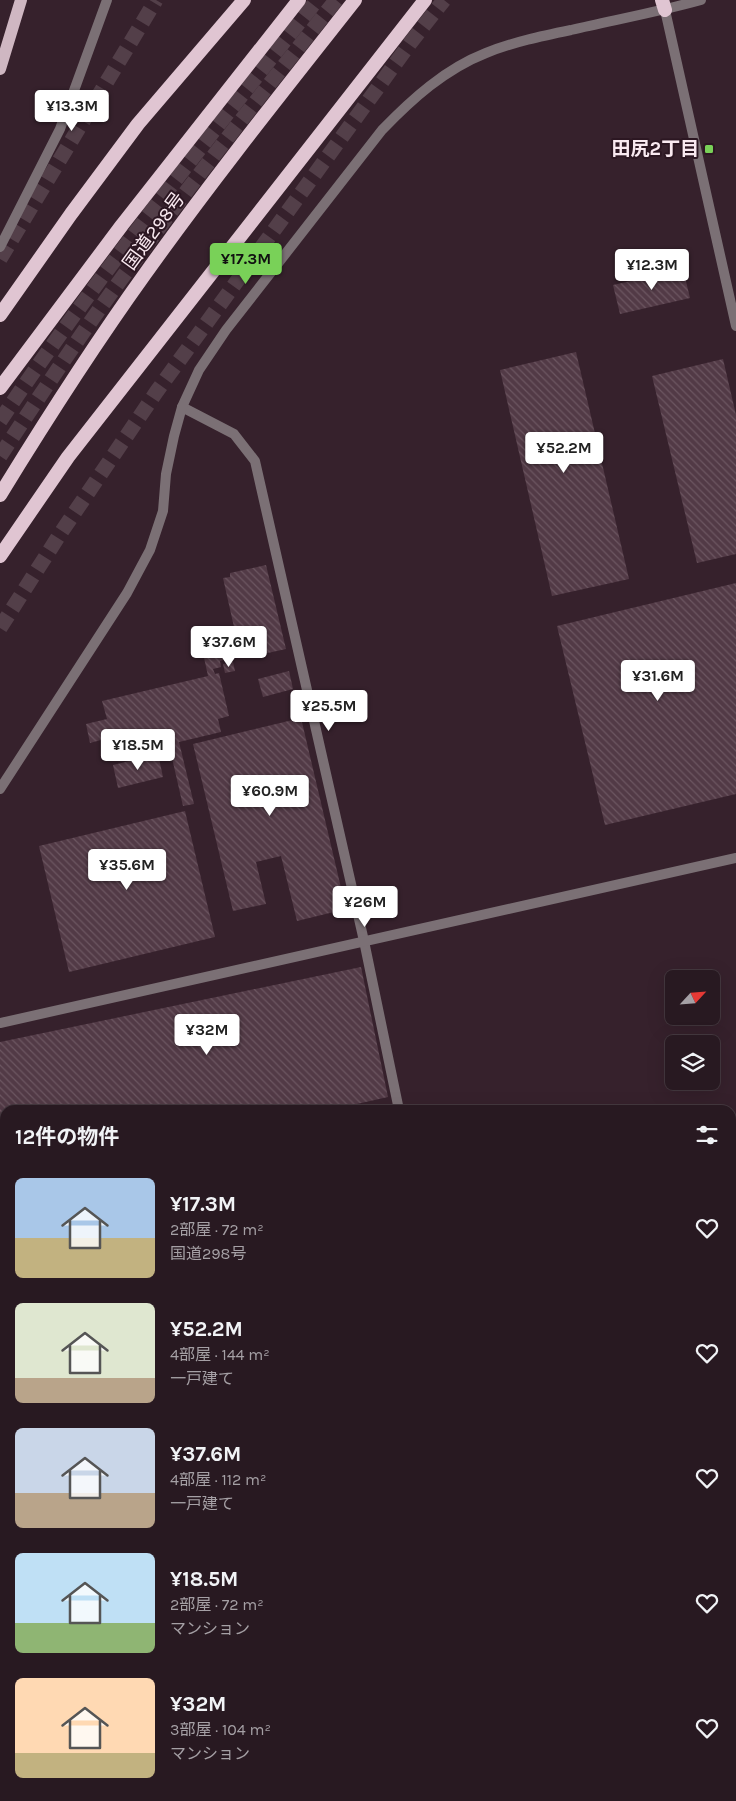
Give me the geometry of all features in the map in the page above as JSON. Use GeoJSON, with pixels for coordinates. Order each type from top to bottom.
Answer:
{"type":"FeatureCollection","features":[{"type":"Feature","properties":{"kind":"highway"},"geometry":{"type":"LineString","coordinates":[[0,315],[138,124],[244,0]]}},
{"type":"Feature","properties":{"kind":"highway","name":"国道298号"},"geometry":{"type":"LineString","coordinates":[[0,388],[122,225],[299,0]]}},
{"type":"Feature","properties":{"kind":"highway","name":"国道298号"},"geometry":{"type":"LineString","coordinates":[[0,495],[39,432],[145,274],[247,138],[355,0]]}},
{"type":"Feature","properties":{"kind":"highway"},"geometry":{"type":"LineString","coordinates":[[0,556],[68,457],[425,0]]}},
{"type":"Feature","properties":{"kind":"main road"},"geometry":{"type":"LineString","coordinates":[[0,69],[22,0]]}},
{"type":"Feature","properties":{"kind":"street"},"geometry":{"type":"LineString","coordinates":[[0,247],[60,129],[107,0]]}},
{"type":"Feature","properties":{"kind":"street"},"geometry":{"type":"LineString","coordinates":[[0,789],[127,593],[150,550],[163,511],[166,474],[182,407],[199,370],[226,330],[382,130],[411,100],[434,83],[485,53],[526,40],[663,5],[701,0]]}},
{"type":"Feature","properties":{"kind":"street"},"geometry":{"type":"LineString","coordinates":[[663,5],[736,326]]}},
{"type":"Feature","properties":{"kind":"street"},"geometry":{"type":"LineString","coordinates":[[182,407],[234,434],[255,461],[364,942],[398,1105]]}},
{"type":"Feature","properties":{"kind":"street"},"geometry":{"type":"LineString","coordinates":[[0,1023],[736,858]]}},
{"type":"Feature","properties":{"kind":"building"},"geometry":{"type":"Polygon","coordinates":[[[683,269],[690,298],[620,314],[613,285],[683,269]]]}},
{"type":"Feature","properties":{"kind":"building"},"geometry":{"type":"Polygon","coordinates":[[[576,352],[629,579],[552,596],[500,370],[576,352]]]}},
{"type":"Feature","properties":{"kind":"building"},"geometry":{"type":"Polygon","coordinates":[[[723,359],[736,415],[736,554],[697,563],[652,376],[723,359]]]}},
{"type":"Feature","properties":{"kind":"building"},"geometry":{"type":"Polygon","coordinates":[[[266,565],[286,649],[250,657],[249,654],[220,661],[221,667],[213,669],[215,674],[219,673],[229,716],[218,719],[221,732],[179,742],[194,804],[183,806],[169,745],[105,760],[101,740],[90,743],[86,724],[107,719],[102,701],[208,676],[203,653],[238,645],[223,578],[230,577],[230,573],[266,565]]]}},
{"type":"Feature","properties":{"kind":"building"},"geometry":{"type":"Polygon","coordinates":[[[736,583],[736,794],[605,825],[557,626],[736,583]]]}},
{"type":"Feature","properties":{"kind":"building"},"geometry":{"type":"Polygon","coordinates":[[[233,662],[235,671],[225,673],[223,664],[233,662]]]}},
{"type":"Feature","properties":{"kind":"building"},"geometry":{"type":"Polygon","coordinates":[[[289,671],[293,689],[263,697],[258,679],[289,671]]]}},
{"type":"Feature","properties":{"kind":"building"},"geometry":{"type":"Polygon","coordinates":[[[301,718],[346,909],[297,921],[281,856],[256,862],[266,904],[233,911],[193,744],[301,718]]]}},
{"type":"Feature","properties":{"kind":"building"},"geometry":{"type":"Polygon","coordinates":[[[158,754],[163,777],[118,788],[113,765],[158,754]]]}},
{"type":"Feature","properties":{"kind":"building"},"geometry":{"type":"Polygon","coordinates":[[[185,811],[215,937],[69,972],[39,846],[185,811]]]}},
{"type":"Feature","properties":{"kind":"building"},"geometry":{"type":"Polygon","coordinates":[[[361,967],[388,1097],[352,1105],[0,1105],[0,1042],[361,967]]]}},
{"type":"Feature","properties":{"kind":"tunnel"},"geometry":{"type":"LineString","coordinates":[[0,259],[156,0]]}},
{"type":"Feature","properties":{"kind":"tunnel"},"geometry":{"type":"LineString","coordinates":[[0,421],[115,260],[317,0]]}},
{"type":"Feature","properties":{"kind":"tunnel"},"geometry":{"type":"LineString","coordinates":[[0,456],[133,263],[336,0]]}},
{"type":"Feature","properties":{"kind":"tunnel"},"geometry":{"type":"LineString","coordinates":[[0,628],[60,534],[157,391],[411,42],[444,0]]}},
{"type":"Feature","properties":{"kind":"place","name":"田尻2丁目"},"geometry":{"type":"Point","coordinates":[709,149]}}]}
